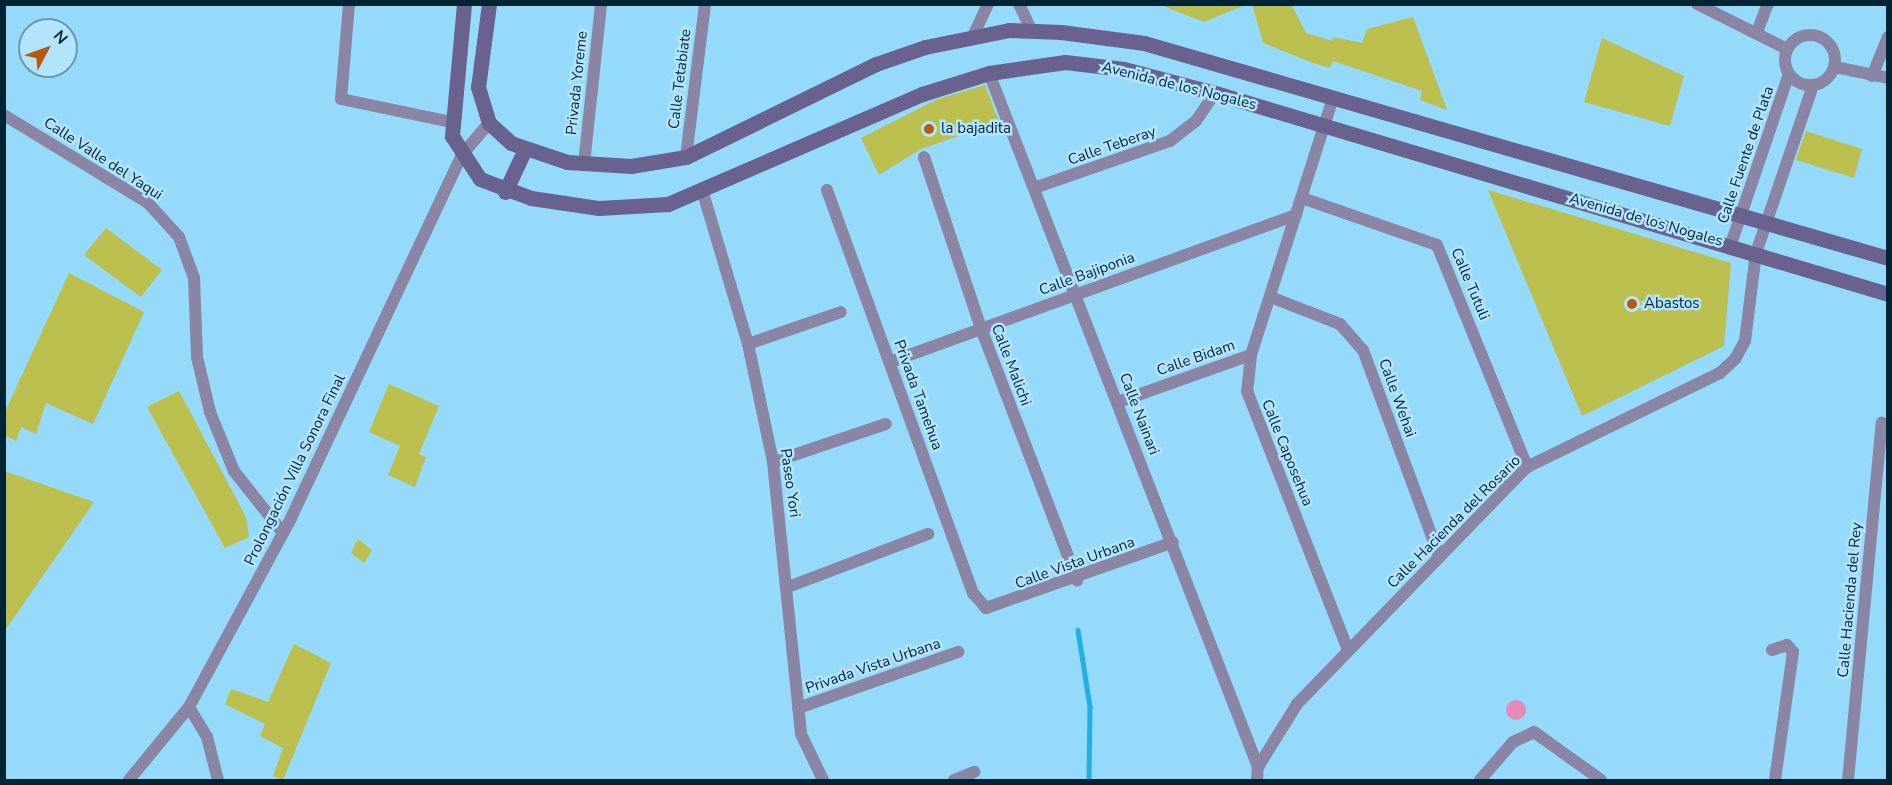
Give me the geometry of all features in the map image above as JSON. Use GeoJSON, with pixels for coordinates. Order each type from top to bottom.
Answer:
{"type":"FeatureCollection","features":[{"type":"Feature","properties":{"kind":"main road","name":"Avenida de los Nogales"},"geometry":{"type":"LineString","coordinates":[[464,4],[451,122],[461,156],[480,179],[505,192],[559,204],[634,208],[703,192],[888,107],[989,73],[1065,62],[1092,64],[1215,93],[1731,244],[1887,294]]}},
{"type":"Feature","properties":{"kind":"main road"},"geometry":{"type":"LineString","coordinates":[[489,4],[478,87],[489,123]]}},
{"type":"Feature","properties":{"kind":"main road","name":"Avenida de los Nogales"},"geometry":{"type":"LineString","coordinates":[[489,123],[525,149],[584,164],[631,166],[686,157],[876,64],[974,34],[1031,30],[1144,43],[1887,258]]}},
{"type":"Feature","properties":{"kind":"main road"},"geometry":{"type":"LineString","coordinates":[[505,192],[525,149]]}},
{"type":"Feature","properties":{"kind":"street"},"geometry":{"type":"LineString","coordinates":[[349,4],[341,99],[451,122]]}},
{"type":"Feature","properties":{"kind":"street","name":"Privada Yoreme"},"geometry":{"type":"LineString","coordinates":[[584,164],[601,4]]}},
{"type":"Feature","properties":{"kind":"street","name":"Calle Tetabiate"},"geometry":{"type":"LineString","coordinates":[[686,157],[705,4]]}},
{"type":"Feature","properties":{"kind":"street"},"geometry":{"type":"LineString","coordinates":[[974,34],[988,4]]}},
{"type":"Feature","properties":{"kind":"street"},"geometry":{"type":"LineString","coordinates":[[1019,4],[1031,30]]}},
{"type":"Feature","properties":{"kind":"street"},"geometry":{"type":"LineString","coordinates":[[1697,4],[1787,49]]}},
{"type":"Feature","properties":{"kind":"street"},"geometry":{"type":"LineString","coordinates":[[1757,32],[1768,4]]}},
{"type":"Feature","properties":{"kind":"street"},"geometry":{"type":"LineString","coordinates":[[1767,222],[1813,86],[1835,67],[1835,55],[1819,37],[1807,35],[1787,49]]}},
{"type":"Feature","properties":{"kind":"street"},"geometry":{"type":"LineString","coordinates":[[1872,76],[1887,37]]}},
{"type":"Feature","properties":{"kind":"street"},"geometry":{"type":"LineString","coordinates":[[1787,49],[1789,74],[1813,86]]}},
{"type":"Feature","properties":{"kind":"street"},"geometry":{"type":"LineString","coordinates":[[1835,67],[1887,78]]}},
{"type":"Feature","properties":{"kind":"street","name":"Calle Nainari"},"geometry":{"type":"LineString","coordinates":[[989,73],[1173,542],[1258,766]]}},
{"type":"Feature","properties":{"kind":"street","name":"Calle Fuente de Plata"},"geometry":{"type":"LineString","coordinates":[[1731,244],[1789,74]]}},
{"type":"Feature","properties":{"kind":"street","name":"Calle Teberay"},"geometry":{"type":"LineString","coordinates":[[1034,188],[1170,141],[1190,127],[1215,93]]}},
{"type":"Feature","properties":{"kind":"street","name":"Calle Caposehua"},"geometry":{"type":"LineString","coordinates":[[1333,98],[1296,215],[1273,298],[1251,355],[1247,391],[1348,650]]}},
{"type":"Feature","properties":{"kind":"street","name":"Calle Valle del Yaqui"},"geometry":{"type":"LineString","coordinates":[[4,115],[148,203],[179,237],[194,278],[197,357],[210,412],[234,471],[283,533]]}},
{"type":"Feature","properties":{"kind":"street","name":"Prolongación Villa Sonora Final"},"geometry":{"type":"LineString","coordinates":[[129,780],[189,707],[283,533],[461,156],[489,123]]}},
{"type":"Feature","properties":{"kind":"street","name":"Calle Malichi"},"geometry":{"type":"LineString","coordinates":[[924,157],[981,331],[1077,580]]}},
{"type":"Feature","properties":{"kind":"street","name":"Privada Tamehua"},"geometry":{"type":"LineString","coordinates":[[827,190],[973,593],[986,608]]}},
{"type":"Feature","properties":{"kind":"street","name":"Paseo Yori"},"geometry":{"type":"LineString","coordinates":[[703,192],[748,344],[773,462],[788,587],[801,734],[824,780]]}},
{"type":"Feature","properties":{"kind":"street","name":"Calle Tutuli"},"geometry":{"type":"LineString","coordinates":[[1302,198],[1437,245],[1527,467]]}},
{"type":"Feature","properties":{"kind":"street","name":"Calle Bajiponia"},"geometry":{"type":"LineString","coordinates":[[890,362],[981,331],[1075,293],[1296,215]]}},
{"type":"Feature","properties":{"kind":"street","name":"Calle Hacienda del Rosario"},"geometry":{"type":"LineString","coordinates":[[1257,780],[1258,766],[1297,704],[1527,467],[1720,373],[1745,340],[1756,253],[1767,222]]}},
{"type":"Feature","properties":{"kind":"street","name":"Calle Wehai"},"geometry":{"type":"LineString","coordinates":[[1273,298],[1340,324],[1363,350],[1439,556]]}},
{"type":"Feature","properties":{"kind":"street"},"geometry":{"type":"LineString","coordinates":[[748,344],[840,312]]}},
{"type":"Feature","properties":{"kind":"street","name":"Calle Bidam"},"geometry":{"type":"LineString","coordinates":[[1118,402],[1251,355]]}},
{"type":"Feature","properties":{"kind":"street","name":"Calle Hacienda del Rey"},"geometry":{"type":"LineString","coordinates":[[1848,780],[1882,423]]}},
{"type":"Feature","properties":{"kind":"street"},"geometry":{"type":"LineString","coordinates":[[773,462],[886,424]]}},
{"type":"Feature","properties":{"kind":"street"},"geometry":{"type":"LineString","coordinates":[[788,587],[928,534]]}},
{"type":"Feature","properties":{"kind":"street","name":"Calle Vista Urbana"},"geometry":{"type":"LineString","coordinates":[[986,608],[1077,580],[1173,542]]}},
{"type":"Feature","properties":{"kind":"street"},"geometry":{"type":"LineString","coordinates":[[1772,650],[1787,645],[1793,652],[1775,780]]}},
{"type":"Feature","properties":{"kind":"street","name":"Privada Vista Urbana"},"geometry":{"type":"LineString","coordinates":[[798,708],[958,652]]}},
{"type":"Feature","properties":{"kind":"street"},"geometry":{"type":"LineString","coordinates":[[189,707],[207,737],[218,780]]}},
{"type":"Feature","properties":{"kind":"street"},"geometry":{"type":"LineString","coordinates":[[1480,780],[1513,742],[1534,732],[1601,780]]}},
{"type":"Feature","properties":{"kind":"street"},"geometry":{"type":"LineString","coordinates":[[954,780],[974,772]]}},
{"type":"Feature","properties":{"kind":"shaded area"},"geometry":{"type":"Polygon","coordinates":[[[1516,700],[1523,703],[1526,710],[1523,717],[1516,720],[1509,717],[1506,710],[1509,703],[1516,700]]]}},
{"type":"Feature","properties":{"kind":"building"},"geometry":{"type":"Polygon","coordinates":[[[1158,4],[1244,4],[1245,5],[1204,22],[1158,4]]]}},
{"type":"Feature","properties":{"kind":"building"},"geometry":{"type":"Polygon","coordinates":[[[1252,4],[1291,4],[1306,33],[1332,41],[1333,37],[1362,43],[1367,29],[1413,17],[1447,110],[1420,100],[1422,91],[1333,61],[1330,68],[1313,63],[1263,43],[1252,4]]]}},
{"type":"Feature","properties":{"kind":"building"},"geometry":{"type":"Polygon","coordinates":[[[1602,38],[1684,76],[1670,126],[1584,102],[1602,38]]]}},
{"type":"Feature","properties":{"kind":"building","name":"la bajadita"},"geometry":{"type":"Polygon","coordinates":[[[985,85],[999,122],[921,149],[879,175],[861,138],[938,99],[985,85]]]}},
{"type":"Feature","properties":{"kind":"building"},"geometry":{"type":"Polygon","coordinates":[[[1806,131],[1862,149],[1854,178],[1796,160],[1806,131]]]}},
{"type":"Feature","properties":{"kind":"building","name":"Abastos"},"geometry":{"type":"Polygon","coordinates":[[[1488,190],[1731,263],[1724,346],[1582,416],[1488,190]]]}},
{"type":"Feature","properties":{"kind":"building"},"geometry":{"type":"Polygon","coordinates":[[[106,228],[162,270],[141,297],[84,255],[106,228]]]}},
{"type":"Feature","properties":{"kind":"building"},"geometry":{"type":"Polygon","coordinates":[[[69,273],[144,312],[93,424],[46,403],[36,434],[21,427],[16,441],[4,435],[4,414],[69,273]]]}},
{"type":"Feature","properties":{"kind":"building"},"geometry":{"type":"Polygon","coordinates":[[[389,384],[439,406],[419,454],[426,457],[415,487],[388,475],[400,446],[369,432],[389,384]]]}},
{"type":"Feature","properties":{"kind":"building"},"geometry":{"type":"Polygon","coordinates":[[[179,391],[246,517],[249,537],[225,548],[147,407],[179,391]]]}},
{"type":"Feature","properties":{"kind":"building"},"geometry":{"type":"Polygon","coordinates":[[[4,471],[94,502],[4,632],[4,471]]]}},
{"type":"Feature","properties":{"kind":"building"},"geometry":{"type":"Polygon","coordinates":[[[358,539],[372,550],[364,563],[351,553],[358,539]]]}},
{"type":"Feature","properties":{"kind":"building"},"geometry":{"type":"Polygon","coordinates":[[[294,644],[331,663],[283,780],[273,776],[283,748],[260,736],[265,724],[225,704],[231,689],[268,702],[294,644]]]}},
{"type":"Feature","properties":{"kind":"waterway"},"geometry":{"type":"LineString","coordinates":[[1078,630],[1090,707],[1089,780]]}},
{"type":"Feature","properties":{"kind":"place","name":"la bajadita"},"geometry":{"type":"Point","coordinates":[929,129]}},
{"type":"Feature","properties":{"kind":"place","name":"Abastos"},"geometry":{"type":"Point","coordinates":[1632,304]}}]}
